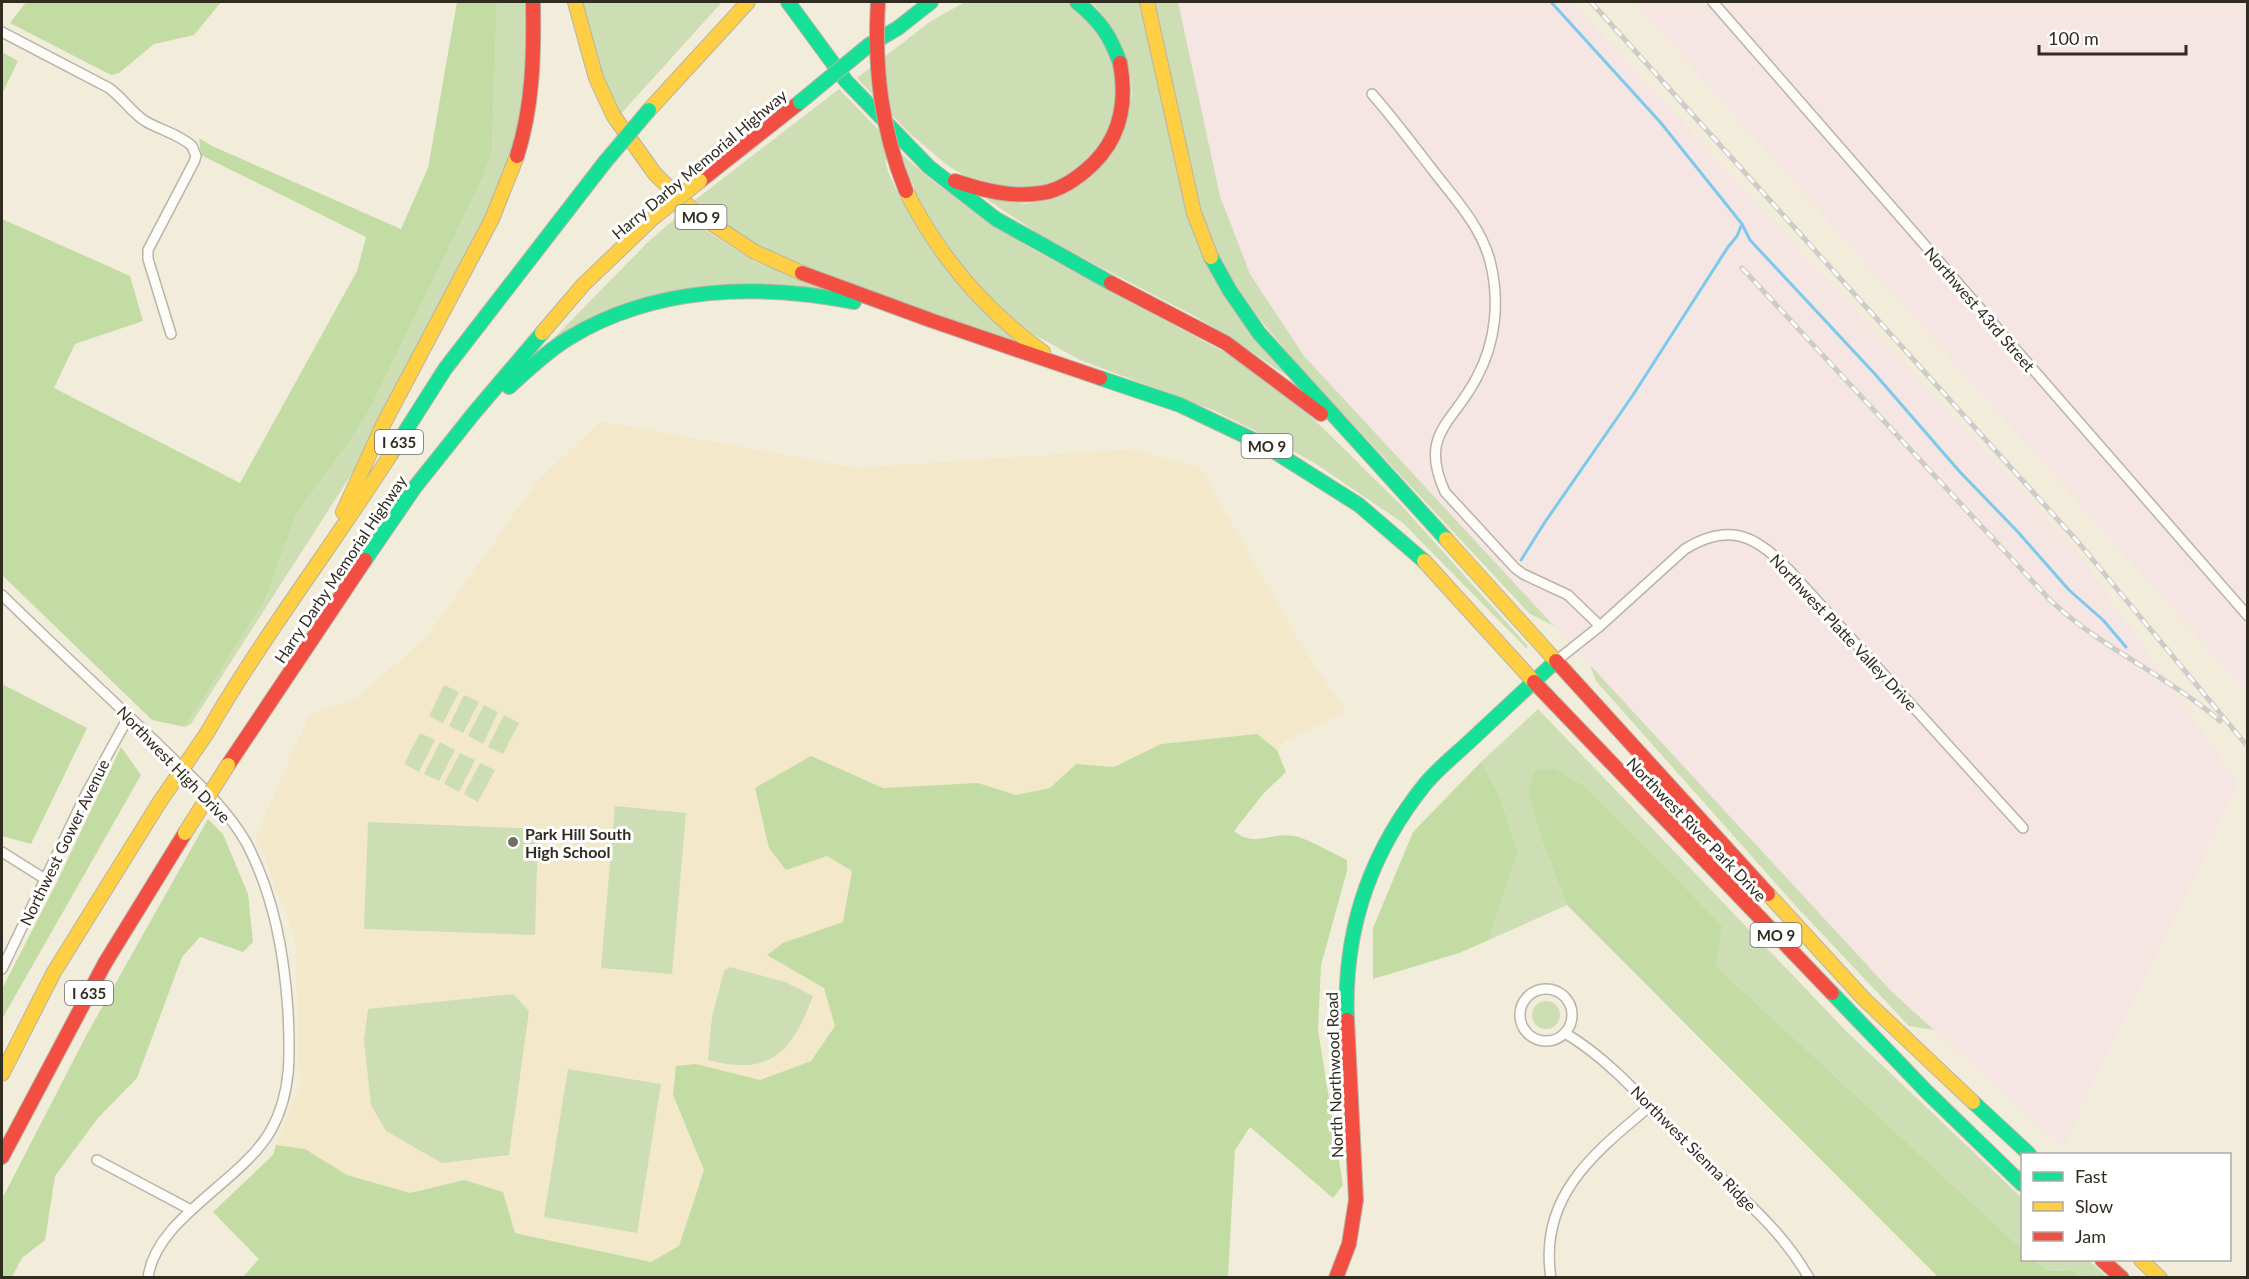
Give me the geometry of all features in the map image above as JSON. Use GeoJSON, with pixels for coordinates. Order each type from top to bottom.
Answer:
{"type":"FeatureCollection","features":[{"type":"Feature","properties":{"kind":"main road"},"geometry":{"type":"LineString","coordinates":[[325,554],[383,425],[492,219],[513,170],[525,126],[531,91],[534,56],[533,2]]}},
{"type":"Feature","properties":{"kind":"main road","name":"MO 9"},"geometry":{"type":"LineString","coordinates":[[575,2],[596,78],[613,115],[655,174],[697,214],[755,252],[808,275],[933,321],[1079,370]]}},
{"type":"Feature","properties":{"kind":"main road","name":"Harry Darby Memorial Highway"},"geometry":{"type":"LineString","coordinates":[[2,1074],[54,972],[159,803],[207,733],[238,679],[360,503],[445,369],[605,162],[649,110],[748,2]]}},
{"type":"Feature","properties":{"kind":"main road","name":"MO 9"},"geometry":{"type":"LineString","coordinates":[[788,2],[846,81],[929,167],[996,219],[1065,259],[1227,343],[1352,436]]}},
{"type":"Feature","properties":{"kind":"main road"},"geometry":{"type":"LineString","coordinates":[[878,2],[876,36],[879,99],[889,146],[906,191],[940,252],[978,298],[1038,348],[1079,370]]}},
{"type":"Feature","properties":{"kind":"main road","name":"Harry Darby Memorial Highway"},"geometry":{"type":"LineString","coordinates":[[2,1158],[105,963],[228,765],[326,615],[408,497],[474,413],[583,285],[653,218],[869,45],[898,28],[931,2]]}},
{"type":"Feature","properties":{"kind":"main road"},"geometry":{"type":"LineString","coordinates":[[898,28],[947,2]]}},
{"type":"Feature","properties":{"kind":"main road"},"geometry":{"type":"LineString","coordinates":[[929,167],[952,180],[976,188],[1006,194],[1035,195],[1070,183],[1089,170],[1099,159],[1108,148],[1120,121],[1124,106],[1124,77],[1110,35],[1096,17],[1077,2]]}},
{"type":"Feature","properties":{"kind":"main road"},"geometry":{"type":"LineString","coordinates":[[1147,2],[1194,213],[1215,265],[1225,285],[1254,326],[1352,436]]}},
{"type":"Feature","properties":{"kind":"main road"},"geometry":{"type":"LineString","coordinates":[[474,413],[569,337],[628,311],[694,295],[738,290],[795,291],[828,296],[933,321]]}},
{"type":"Feature","properties":{"kind":"main road","name":"Northwest River Park Drive"},"geometry":{"type":"LineString","coordinates":[[1079,370],[1180,405],[1264,445],[1359,505],[1396,535],[1430,567],[1534,682],[1927,1092],[2021,1183]]}},
{"type":"Feature","properties":{"kind":"main road","name":"Northwest River Park Drive"},"geometry":{"type":"LineString","coordinates":[[1352,436],[1864,999],[2027,1153]]}},
{"type":"Feature","properties":{"kind":"main road","name":"North Northwood Road"},"geometry":{"type":"LineString","coordinates":[[1336,1278],[1349,1244],[1356,1200],[1346,999],[1352,931],[1368,879],[1403,814],[1428,781],[1556,661]]}},
{"type":"Feature","properties":{"kind":"main road"},"geometry":{"type":"LineString","coordinates":[[2103,1261],[2122,1278]]}},
{"type":"Feature","properties":{"kind":"main road"},"geometry":{"type":"LineString","coordinates":[[2142,1261],[2160,1278]]}},
{"type":"Feature","properties":{"kind":"street","name":"Northwest 43rd Street"},"geometry":{"type":"LineString","coordinates":[[1713,2],[2247,616]]}},
{"type":"Feature","properties":{"kind":"street"},"geometry":{"type":"LineString","coordinates":[[2,32],[109,88],[123,98],[131,110],[145,121],[188,142],[195,150],[194,162],[148,250],[148,259],[171,334]]}},
{"type":"Feature","properties":{"kind":"street"},"geometry":{"type":"LineString","coordinates":[[1372,94],[1472,220],[1486,250],[1494,282],[1495,315],[1489,348],[1477,378],[1449,417],[1439,437],[1436,451],[1439,479],[1445,492],[1515,568],[1568,595],[1600,626]]}},
{"type":"Feature","properties":{"kind":"street","name":"Northwest Platte Valley Drive"},"geometry":{"type":"LineString","coordinates":[[1556,661],[1600,626],[1685,549],[1700,540],[1716,535],[1733,535],[1759,543],[1772,552],[1791,572],[2023,828]]}},
{"type":"Feature","properties":{"kind":"street","name":"Northwest High Drive"},"geometry":{"type":"LineString","coordinates":[[2,596],[197,782],[225,813],[246,843],[260,874],[272,910],[285,966],[290,1070],[276,1121],[265,1141],[246,1162],[191,1210],[163,1239],[152,1258],[148,1278]]}},
{"type":"Feature","properties":{"kind":"street","name":"Northwest Gower Avenue"},"geometry":{"type":"LineString","coordinates":[[2,969],[85,796],[129,716]]}},
{"type":"Feature","properties":{"kind":"street"},"geometry":{"type":"LineString","coordinates":[[2,852],[45,879]]}},
{"type":"Feature","properties":{"kind":"street"},"geometry":{"type":"LineString","coordinates":[[1545,989],[1558,992],[1563,996],[1572,1014],[1565,1033],[1547,1041],[1533,1038],[1528,1034],[1521,1023],[1520,1016],[1527,997],[1538,990],[1545,989]]}},
{"type":"Feature","properties":{"kind":"street","name":"Northwest Sienna Ridge"},"geometry":{"type":"LineString","coordinates":[[1565,1033],[1585,1045],[1608,1064],[1649,1107],[1760,1214],[1794,1252],[1809,1278]]}},
{"type":"Feature","properties":{"kind":"street"},"geometry":{"type":"LineString","coordinates":[[1551,1278],[1548,1262],[1550,1234],[1560,1202],[1570,1183],[1585,1165],[1649,1107]]}},
{"type":"Feature","properties":{"kind":"street"},"geometry":{"type":"LineString","coordinates":[[97,1160],[191,1210]]}},
{"type":"Feature","properties":{"kind":"shaded area"},"geometry":{"type":"Polygon","coordinates":[[[1178,2],[1572,2],[2078,553],[2239,784],[2063,1147],[1891,991],[1304,356],[1250,274],[1220,196],[1178,2]]]}},
{"type":"Feature","properties":{"kind":"shaded area"},"geometry":{"type":"Polygon","coordinates":[[[1634,2],[2247,2],[2247,693],[1634,2]]]}},
{"type":"Feature","properties":{"kind":"shaded area","name":"Park Hill South High School"},"geometry":{"type":"Polygon","coordinates":[[[600,421],[855,468],[1135,449],[1200,468],[1309,658],[1347,712],[1288,739],[1277,750],[1256,734],[1161,744],[1114,767],[1076,764],[1050,788],[1016,795],[978,783],[883,788],[811,756],[827,856],[852,871],[843,923],[783,943],[824,988],[835,1026],[811,1061],[759,1080],[697,1064],[673,1096],[704,1170],[679,1246],[651,1262],[515,1232],[464,1180],[410,1193],[347,1175],[304,1149],[276,1145],[300,1085],[295,937],[256,836],[310,714],[356,698],[426,638],[536,483],[600,421]]]}},
{"type":"Feature","properties":{"kind":"green space"},"geometry":{"type":"Polygon","coordinates":[[[26,2],[221,2],[194,35],[154,44],[119,73],[111,75],[10,23],[26,2]]]}},
{"type":"Feature","properties":{"kind":"green space"},"geometry":{"type":"Polygon","coordinates":[[[457,2],[497,2],[492,150],[482,180],[368,413],[297,513],[265,600],[185,727],[152,720],[2,575],[2,219],[130,276],[143,321],[75,344],[54,388],[240,483],[357,271],[366,237],[201,155],[199,138],[212,146],[401,229],[428,168],[457,2]]]}},
{"type":"Feature","properties":{"kind":"green space"},"geometry":{"type":"Polygon","coordinates":[[[497,2],[529,2],[529,62],[509,171],[360,461],[191,724],[185,727],[265,600],[297,513],[368,413],[482,180],[492,150],[497,2]]]}},
{"type":"Feature","properties":{"kind":"green space"},"geometry":{"type":"Polygon","coordinates":[[[580,2],[722,2],[619,116],[606,93],[580,2]]]}},
{"type":"Feature","properties":{"kind":"green space"},"geometry":{"type":"Polygon","coordinates":[[[965,2],[1066,2],[1084,13],[1112,56],[1118,100],[1108,136],[1085,166],[1053,184],[1018,190],[966,177],[947,165],[909,133],[857,78],[931,21],[965,2]]]}},
{"type":"Feature","properties":{"kind":"green space"},"geometry":{"type":"Polygon","coordinates":[[[1090,2],[1141,2],[1190,215],[1287,376],[1198,318],[1043,237],[985,198],[1026,204],[1066,193],[1132,97],[1129,71],[1121,45],[1108,22],[1090,2]]]}},
{"type":"Feature","properties":{"kind":"green space"},"geometry":{"type":"Polygon","coordinates":[[[1154,2],[1178,2],[1220,196],[1250,274],[1304,356],[1554,626],[1530,614],[1303,371],[1247,304],[1220,261],[1202,213],[1154,2]]]}},
{"type":"Feature","properties":{"kind":"green space"},"geometry":{"type":"Polygon","coordinates":[[[2,52],[18,61],[2,94],[2,52]]]}},
{"type":"Feature","properties":{"kind":"green space"},"geometry":{"type":"Polygon","coordinates":[[[839,89],[905,157],[972,210],[1032,249],[1228,354],[1301,408],[1401,505],[1527,645],[1527,649],[1403,523],[1316,464],[1213,410],[1080,360],[1033,334],[1012,318],[972,280],[954,259],[922,213],[913,184],[908,176],[885,160],[897,192],[932,249],[958,283],[988,314],[1023,344],[1022,347],[775,256],[725,228],[691,203],[839,89]]]}},
{"type":"Feature","properties":{"kind":"green space"},"geometry":{"type":"Polygon","coordinates":[[[683,212],[708,232],[756,262],[836,293],[725,285],[550,342],[649,241],[683,212]]]}},
{"type":"Feature","properties":{"kind":"green space"},"geometry":{"type":"Polygon","coordinates":[[[1590,665],[1891,991],[1934,1030],[1909,1026],[1793,903],[1596,681],[1590,665]]]}},
{"type":"Feature","properties":{"kind":"green space"},"geometry":{"type":"Polygon","coordinates":[[[2,684],[87,728],[31,844],[2,836],[2,684]]]}},
{"type":"Feature","properties":{"kind":"green space"},"geometry":{"type":"Polygon","coordinates":[[[444,685],[459,692],[443,723],[429,716],[444,685]]]}},
{"type":"Feature","properties":{"kind":"green space"},"geometry":{"type":"Polygon","coordinates":[[[464,695],[479,702],[463,733],[449,726],[464,695]]]}},
{"type":"Feature","properties":{"kind":"green space"},"geometry":{"type":"Polygon","coordinates":[[[484,705],[498,712],[483,744],[468,736],[484,705]]]}},
{"type":"Feature","properties":{"kind":"green space"},"geometry":{"type":"Polygon","coordinates":[[[1538,709],[1847,1032],[2021,1197],[2021,1248],[1716,966],[1542,841],[1567,905],[1489,940],[1518,852],[1500,796],[1481,762],[1538,709]]]}},
{"type":"Feature","properties":{"kind":"green space"},"geometry":{"type":"Polygon","coordinates":[[[504,715],[519,723],[503,754],[488,747],[504,715]]]}},
{"type":"Feature","properties":{"kind":"green space"},"geometry":{"type":"Polygon","coordinates":[[[420,733],[435,740],[419,772],[404,764],[420,733]]]}},
{"type":"Feature","properties":{"kind":"green space"},"geometry":{"type":"Polygon","coordinates":[[[1257,734],[1277,750],[1286,772],[1263,794],[1234,831],[1241,836],[1256,839],[1286,835],[1299,837],[1347,860],[1347,871],[1321,965],[1318,1030],[1343,1185],[1333,1198],[1250,1127],[1235,1150],[1228,1277],[243,1277],[259,1259],[213,1212],[273,1155],[276,1145],[305,1149],[347,1175],[410,1193],[464,1180],[503,1192],[515,1233],[651,1262],[679,1246],[704,1170],[673,1095],[676,1066],[696,1064],[760,1080],[811,1061],[835,1026],[824,988],[767,955],[783,943],[843,922],[852,871],[827,856],[786,870],[769,848],[755,788],[811,756],[883,788],[978,783],[1016,795],[1050,788],[1076,764],[1114,767],[1161,744],[1257,734]]]}},
{"type":"Feature","properties":{"kind":"green space"},"geometry":{"type":"Polygon","coordinates":[[[440,742],[455,750],[439,781],[424,774],[440,742]]]}},
{"type":"Feature","properties":{"kind":"green space"},"geometry":{"type":"Polygon","coordinates":[[[121,747],[141,775],[2,1019],[2,989],[57,882],[121,747]]]}},
{"type":"Feature","properties":{"kind":"green space"},"geometry":{"type":"Polygon","coordinates":[[[460,753],[475,760],[459,792],[444,784],[460,753]]]}},
{"type":"Feature","properties":{"kind":"green space"},"geometry":{"type":"Polygon","coordinates":[[[1481,762],[1500,796],[1518,852],[1489,940],[1459,953],[1373,979],[1373,928],[1413,832],[1481,762]]]}},
{"type":"Feature","properties":{"kind":"green space"},"geometry":{"type":"Polygon","coordinates":[[[480,763],[495,770],[478,802],[464,794],[480,763]]]}},
{"type":"Feature","properties":{"kind":"green space"},"geometry":{"type":"Polygon","coordinates":[[[1555,769],[1587,788],[1722,926],[1716,966],[2021,1248],[2021,1261],[2035,1261],[2047,1271],[2074,1270],[2082,1277],[1938,1277],[1567,905],[1542,841],[1528,789],[1535,770],[1555,769]]]}},
{"type":"Feature","properties":{"kind":"green space"},"geometry":{"type":"Polygon","coordinates":[[[615,806],[686,813],[672,974],[601,968],[615,806]]]}},
{"type":"Feature","properties":{"kind":"green space"},"geometry":{"type":"Polygon","coordinates":[[[208,819],[223,834],[248,894],[253,942],[243,952],[200,937],[182,957],[137,1078],[98,1118],[55,1176],[45,1240],[22,1258],[12,1277],[2,1277],[2,1199],[87,1034],[208,819]]]}},
{"type":"Feature","properties":{"kind":"green space"},"geometry":{"type":"Polygon","coordinates":[[[368,822],[538,829],[535,935],[364,929],[368,822]]]}},
{"type":"Feature","properties":{"kind":"green space"},"geometry":{"type":"Polygon","coordinates":[[[730,967],[785,982],[813,996],[797,1032],[777,1055],[764,1062],[748,1065],[708,1060],[712,1017],[724,971],[730,967]]]}},
{"type":"Feature","properties":{"kind":"green space"},"geometry":{"type":"Polygon","coordinates":[[[513,994],[529,1011],[509,1155],[442,1163],[386,1131],[371,1105],[364,1040],[368,1009],[513,994]]]}},
{"type":"Feature","properties":{"kind":"green space"},"geometry":{"type":"Polygon","coordinates":[[[1546,1001],[1556,1005],[1560,1015],[1556,1025],[1546,1029],[1536,1025],[1532,1015],[1536,1005],[1546,1001]]]}},
{"type":"Feature","properties":{"kind":"green space"},"geometry":{"type":"Polygon","coordinates":[[[568,1069],[661,1084],[637,1233],[544,1217],[568,1069]]]}},
{"type":"Feature","properties":{"kind":"green space"},"geometry":{"type":"Polygon","coordinates":[[[2035,1261],[2089,1261],[2107,1277],[2082,1277],[2074,1270],[2047,1271],[2035,1261]]]}},
{"type":"Feature","properties":{"kind":"waterway"},"geometry":{"type":"LineString","coordinates":[[1551,2],[1661,123],[1742,224],[1750,240],[1874,373],[1960,472],[2018,532],[2069,590],[2103,620],[2126,647]]}},
{"type":"Feature","properties":{"kind":"waterway"},"geometry":{"type":"LineString","coordinates":[[1521,560],[1633,395],[1737,236],[1742,224]]}},
{"type":"Feature","properties":{"kind":"railway"},"geometry":{"type":"LineString","coordinates":[[1591,2],[2078,542],[2248,747]]}},
{"type":"Feature","properties":{"kind":"railway"},"geometry":{"type":"LineString","coordinates":[[1742,268],[2049,599],[2090,632],[2178,689],[2220,721]]}},
{"type":"Feature","properties":{"kind":"traffic: fast"},"geometry":{"type":"LineString","coordinates":[[788,2],[846,81],[929,167],[996,219],[1111,283]]}},
{"type":"Feature","properties":{"kind":"traffic: fast"},"geometry":{"type":"LineString","coordinates":[[869,45],[898,28],[931,2]]}},
{"type":"Feature","properties":{"kind":"traffic: fast"},"geometry":{"type":"LineString","coordinates":[[1077,2],[1103,29],[1120,63]]}},
{"type":"Feature","properties":{"kind":"traffic: fast"},"geometry":{"type":"LineString","coordinates":[[800,102],[869,45]]}},
{"type":"Feature","properties":{"kind":"traffic: fast"},"geometry":{"type":"LineString","coordinates":[[605,162],[649,110]]}},
{"type":"Feature","properties":{"kind":"traffic: fast"},"geometry":{"type":"LineString","coordinates":[[391,454],[445,369],[605,162]]}},
{"type":"Feature","properties":{"kind":"traffic: fast"},"geometry":{"type":"LineString","coordinates":[[1211,257],[1230,291],[1259,333],[1446,539]]}},
{"type":"Feature","properties":{"kind":"traffic: fast"},"geometry":{"type":"LineString","coordinates":[[509,387],[545,355],[569,338],[602,321],[636,308],[671,299],[708,293],[744,291],[781,292],[854,302]]}},
{"type":"Feature","properties":{"kind":"traffic: fast"},"geometry":{"type":"LineString","coordinates":[[365,560],[415,487],[542,333]]}},
{"type":"Feature","properties":{"kind":"traffic: fast"},"geometry":{"type":"LineString","coordinates":[[1100,378],[1180,405],[1264,445],[1359,505],[1424,561]]}},
{"type":"Feature","properties":{"kind":"traffic: fast"},"geometry":{"type":"LineString","coordinates":[[1347,1020],[1347,987],[1355,924],[1375,865],[1389,837],[1406,809],[1431,777],[1556,661]]}},
{"type":"Feature","properties":{"kind":"traffic: fast"},"geometry":{"type":"LineString","coordinates":[[1832,993],[1927,1092],[2021,1183]]}},
{"type":"Feature","properties":{"kind":"traffic: fast"},"geometry":{"type":"LineString","coordinates":[[1973,1102],[2028,1153]]}},
{"type":"Feature","properties":{"kind":"traffic: slow"},"geometry":{"type":"LineString","coordinates":[[575,2],[596,78],[613,115],[655,174],[697,214],[755,252],[802,273]]}},
{"type":"Feature","properties":{"kind":"traffic: slow"},"geometry":{"type":"LineString","coordinates":[[649,110],[748,2]]}},
{"type":"Feature","properties":{"kind":"traffic: slow"},"geometry":{"type":"LineString","coordinates":[[1147,2],[1194,213],[1211,257]]}},
{"type":"Feature","properties":{"kind":"traffic: slow"},"geometry":{"type":"LineString","coordinates":[[343,512],[383,425],[492,219],[517,156]]}},
{"type":"Feature","properties":{"kind":"traffic: slow"},"geometry":{"type":"LineString","coordinates":[[653,218],[700,181]]}},
{"type":"Feature","properties":{"kind":"traffic: slow"},"geometry":{"type":"LineString","coordinates":[[906,191],[933,238],[964,280],[1001,318],[1043,352]]}},
{"type":"Feature","properties":{"kind":"traffic: slow"},"geometry":{"type":"LineString","coordinates":[[542,333],[583,285],[653,218]]}},
{"type":"Feature","properties":{"kind":"traffic: slow"},"geometry":{"type":"LineString","coordinates":[[207,733],[274,627],[391,454]]}},
{"type":"Feature","properties":{"kind":"traffic: slow"},"geometry":{"type":"LineString","coordinates":[[1446,539],[1556,661]]}},
{"type":"Feature","properties":{"kind":"traffic: slow"},"geometry":{"type":"LineString","coordinates":[[1424,561],[1534,682]]}},
{"type":"Feature","properties":{"kind":"traffic: slow"},"geometry":{"type":"LineString","coordinates":[[159,803],[207,733]]}},
{"type":"Feature","properties":{"kind":"traffic: slow"},"geometry":{"type":"LineString","coordinates":[[185,833],[228,765]]}},
{"type":"Feature","properties":{"kind":"traffic: slow"},"geometry":{"type":"LineString","coordinates":[[2,1074],[54,972],[159,803]]}},
{"type":"Feature","properties":{"kind":"traffic: slow"},"geometry":{"type":"LineString","coordinates":[[1768,894],[1864,999],[1973,1102]]}},
{"type":"Feature","properties":{"kind":"traffic: slow"},"geometry":{"type":"LineString","coordinates":[[2142,1261],[2160,1278]]}},
{"type":"Feature","properties":{"kind":"traffic: jam"},"geometry":{"type":"LineString","coordinates":[[517,156],[526,118],[531,80],[533,2]]}},
{"type":"Feature","properties":{"kind":"traffic: jam"},"geometry":{"type":"LineString","coordinates":[[878,2],[877,51],[881,98],[897,168],[906,191]]}},
{"type":"Feature","properties":{"kind":"traffic: jam"},"geometry":{"type":"LineString","coordinates":[[955,181],[997,192],[1030,194],[1047,192],[1065,185],[1085,171],[1106,148],[1118,122],[1123,94],[1120,63]]}},
{"type":"Feature","properties":{"kind":"traffic: jam"},"geometry":{"type":"LineString","coordinates":[[700,181],[800,102]]}},
{"type":"Feature","properties":{"kind":"traffic: jam"},"geometry":{"type":"LineString","coordinates":[[802,273],[1100,378]]}},
{"type":"Feature","properties":{"kind":"traffic: jam"},"geometry":{"type":"LineString","coordinates":[[1111,283],[1226,343],[1321,414]]}},
{"type":"Feature","properties":{"kind":"traffic: jam"},"geometry":{"type":"LineString","coordinates":[[228,765],[365,560]]}},
{"type":"Feature","properties":{"kind":"traffic: jam"},"geometry":{"type":"LineString","coordinates":[[1556,661],[1768,894]]}},
{"type":"Feature","properties":{"kind":"traffic: jam"},"geometry":{"type":"LineString","coordinates":[[1534,682],[1832,993]]}},
{"type":"Feature","properties":{"kind":"traffic: jam"},"geometry":{"type":"LineString","coordinates":[[2,1157],[105,963],[185,833]]}},
{"type":"Feature","properties":{"kind":"traffic: jam"},"geometry":{"type":"LineString","coordinates":[[1336,1278],[1349,1244],[1356,1200],[1347,1020]]}},
{"type":"Feature","properties":{"kind":"traffic: jam"},"geometry":{"type":"LineString","coordinates":[[2103,1261],[2122,1278]]}},
{"type":"Feature","properties":{"kind":"place","name":"Park Hill South High School"},"geometry":{"type":"Point","coordinates":[513,842]}}]}
